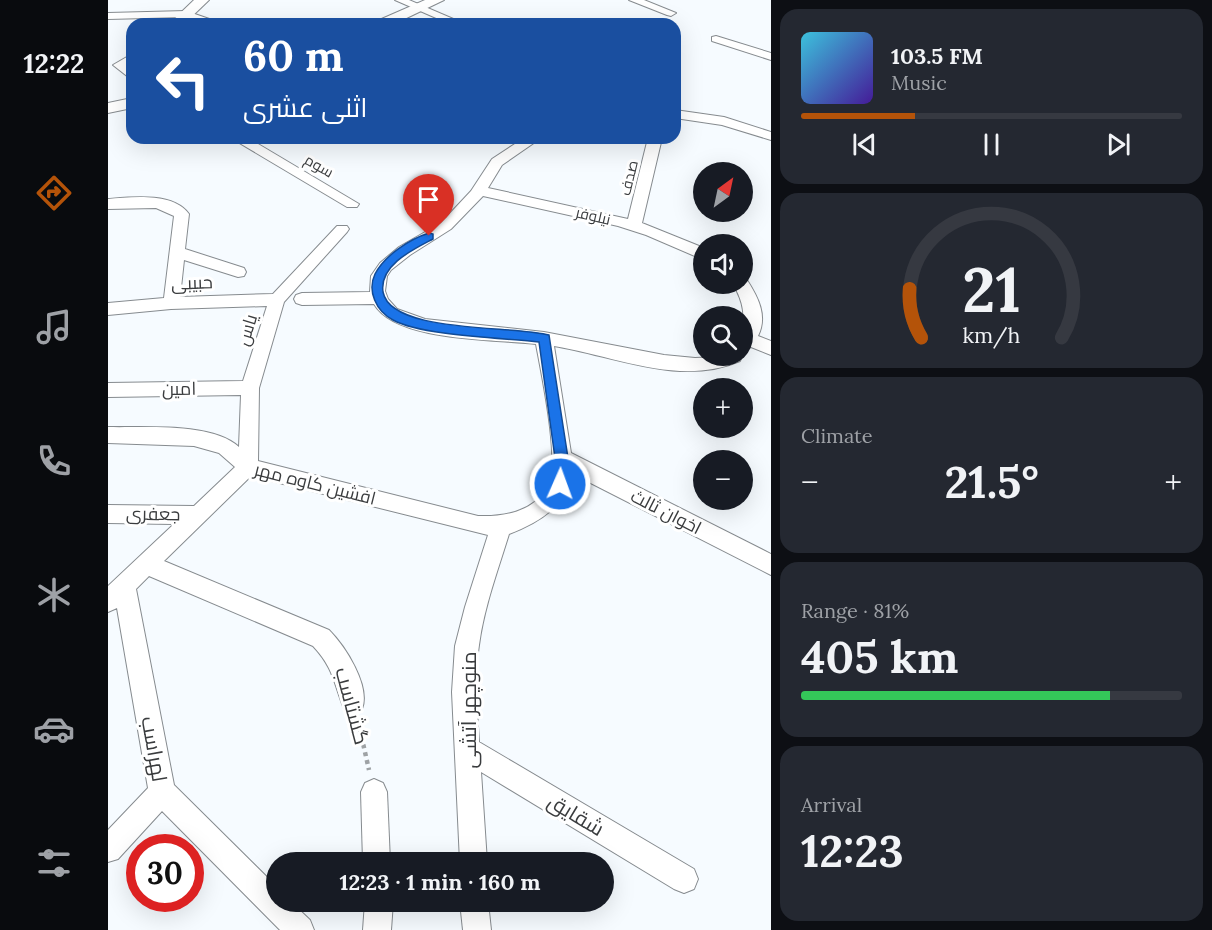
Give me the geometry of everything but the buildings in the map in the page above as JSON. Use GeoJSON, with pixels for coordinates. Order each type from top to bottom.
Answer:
{"type":"FeatureCollection","features":[{"type":"Feature","properties":{"kind":"street"},"geometry":{"type":"LineString","coordinates":[[182,18],[202,0]]}},
{"type":"Feature","properties":{"kind":"street"},"geometry":{"type":"LineString","coordinates":[[400,0],[446,18]]}},
{"type":"Feature","properties":{"kind":"street"},"geometry":{"type":"LineString","coordinates":[[395,18],[437,0]]}},
{"type":"Feature","properties":{"kind":"street"},"geometry":{"type":"LineString","coordinates":[[634,0],[671,13]]}},
{"type":"Feature","properties":{"kind":"street"},"geometry":{"type":"LineString","coordinates":[[108,16],[157,18]]}},
{"type":"Feature","properties":{"kind":"street"},"geometry":{"type":"LineString","coordinates":[[716,39],[771,57]]}},
{"type":"Feature","properties":{"kind":"street"},"geometry":{"type":"LineString","coordinates":[[108,108],[126,104]]}},
{"type":"Feature","properties":{"kind":"street"},"geometry":{"type":"LineString","coordinates":[[681,115],[724,121],[771,136]]}},
{"type":"Feature","properties":{"kind":"street","name":"سوم"},"geometry":{"type":"LineString","coordinates":[[248,144],[352,204]]}},
{"type":"Feature","properties":{"kind":"street"},"geometry":{"type":"LineString","coordinates":[[523,144],[493,165],[479,191],[444,228],[400,253],[390,262],[381,273],[376,285],[379,298],[396,317],[425,325],[544,338],[679,364],[693,364]]}},
{"type":"Feature","properties":{"kind":"street","name":"صدف"},"geometry":{"type":"LineString","coordinates":[[634,226],[654,144]]}},
{"type":"Feature","properties":{"kind":"street","name":"نیلوفر"},"geometry":{"type":"LineString","coordinates":[[479,191],[634,226],[669,237],[693,249]]}},
{"type":"Feature","properties":{"kind":"street"},"geometry":{"type":"LineString","coordinates":[[108,204],[139,202],[174,208],[182,214],[171,303]]}},
{"type":"Feature","properties":{"kind":"street","name":"یاس"},"geometry":{"type":"LineString","coordinates":[[248,466],[250,388],[277,300],[342,229]]}},
{"type":"Feature","properties":{"kind":"street"},"geometry":{"type":"LineString","coordinates":[[178,252],[238,272]]}},
{"type":"Feature","properties":{"kind":"street"},"geometry":{"type":"LineString","coordinates":[[302,299],[379,298]]}},
{"type":"Feature","properties":{"kind":"street","name":"حبیبی"},"geometry":{"type":"LineString","coordinates":[[108,309],[171,303],[277,300]]}},
{"type":"Feature","properties":{"kind":"street"},"geometry":{"type":"LineString","coordinates":[[501,526],[525,517],[552,499],[560,484],[561,458],[544,338]]}},
{"type":"Feature","properties":{"kind":"street"},"geometry":{"type":"LineString","coordinates":[[753,344],[771,348]]}},
{"type":"Feature","properties":{"kind":"street","name":"امین"},"geometry":{"type":"LineString","coordinates":[[108,390],[250,388]]}},
{"type":"Feature","properties":{"kind":"street"},"geometry":{"type":"LineString","coordinates":[[108,435],[194,438],[225,446],[248,466]]}},
{"type":"Feature","properties":{"kind":"street","name":"اخوان ثالث"},"geometry":{"type":"LineString","coordinates":[[561,458],[771,566]]}},
{"type":"Feature","properties":{"kind":"street","name":"افشین کاوه مهر"},"geometry":{"type":"LineString","coordinates":[[113,595],[248,466],[478,525],[501,526]]}},
{"type":"Feature","properties":{"kind":"street","name":"جعفری"},"geometry":{"type":"LineString","coordinates":[[108,514],[198,515]]}},
{"type":"Feature","properties":{"kind":"street","name":"منوچهر آتشی"},"geometry":{"type":"LineString","coordinates":[[472,852],[464,692],[467,646],[476,607],[501,526]]}},
{"type":"Feature","properties":{"kind":"street","name":"گشتاسب"},"geometry":{"type":"LineString","coordinates":[[146,564],[321,638],[339,658],[346,671],[354,700]]}},
{"type":"Feature","properties":{"kind":"street","name":"لهراسب"},"geometry":{"type":"LineString","coordinates":[[113,595],[162,792],[300,930]]}},
{"type":"Feature","properties":{"kind":"street","name":"شقایق"},"geometry":{"type":"LineString","coordinates":[[468,750],[684,879]]}},
{"type":"Feature","properties":{"kind":"street"},"geometry":{"type":"LineString","coordinates":[[108,849],[162,792]]}},
{"type":"Feature","properties":{"kind":"street"},"geometry":{"type":"LineString","coordinates":[[374,792],[377,852]]}},
{"type":"Feature","properties":{"kind":"street"},"geometry":{"type":"LineString","coordinates":[[377,930],[378,912]]}},
{"type":"Feature","properties":{"kind":"street"},"geometry":{"type":"LineString","coordinates":[[475,912],[477,930]]}},
{"type":"Feature","properties":{"kind":"path","name":"گشتاسب"},"geometry":{"type":"LineString","coordinates":[[354,700],[374,792]]}},
{"type":"Feature","properties":{"kind":"route"},"geometry":{"type":"LineString","coordinates":[[429,236],[400,253],[381,273],[376,285],[379,298],[396,317],[425,325],[544,338],[561,458],[560,484]]}}]}
